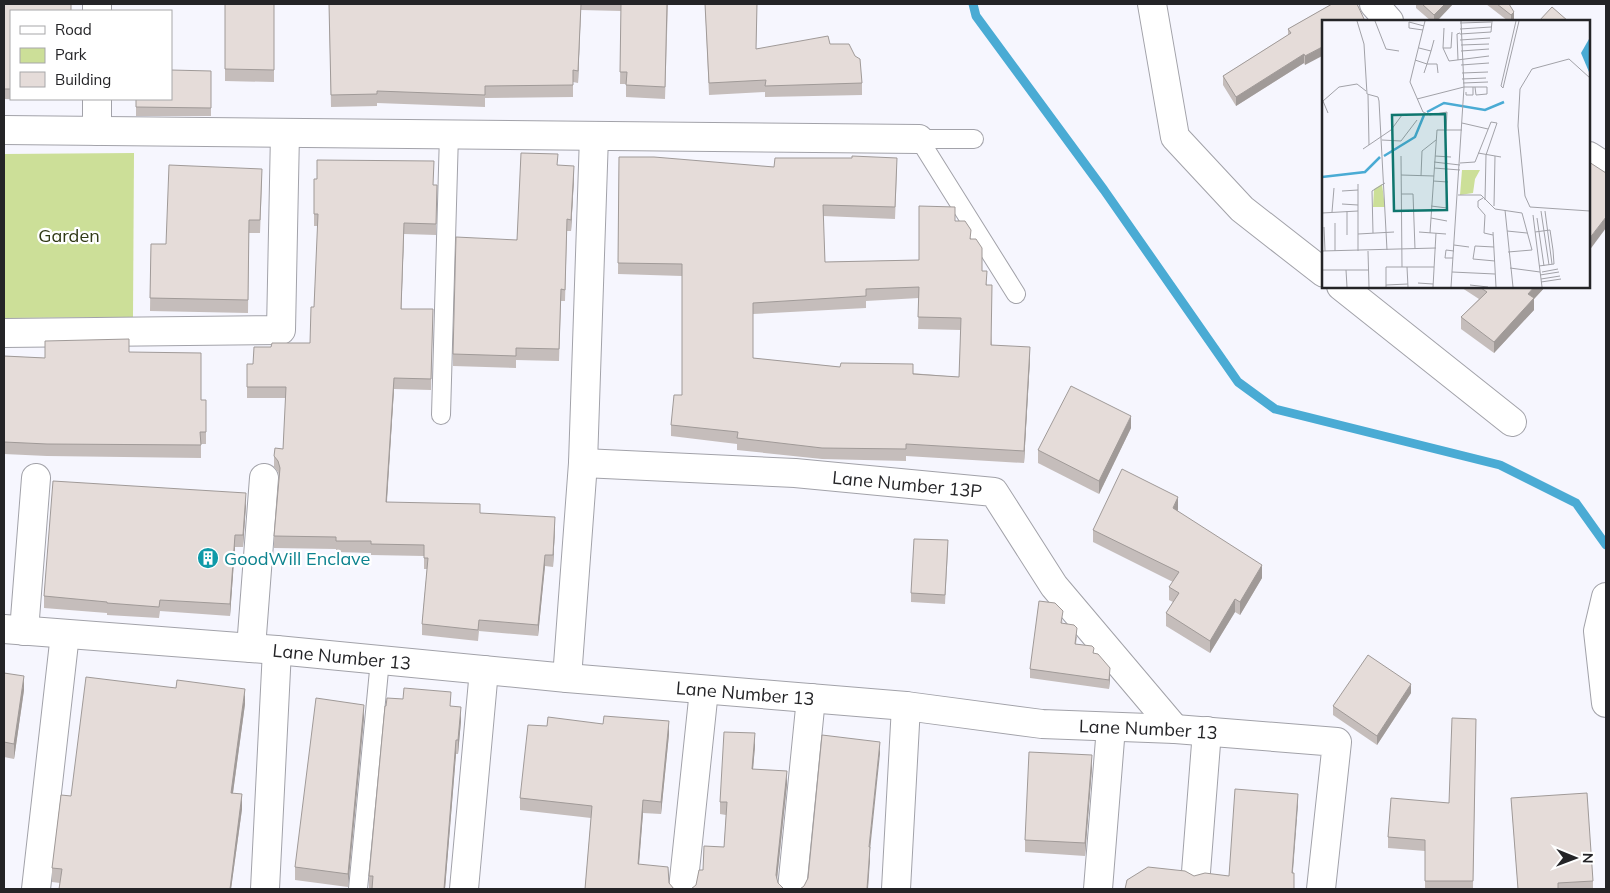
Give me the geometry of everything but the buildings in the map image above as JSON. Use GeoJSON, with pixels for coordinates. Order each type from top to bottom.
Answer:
{"type":"FeatureCollection","features":[{"type":"Feature","properties":{"kind":"street"},"geometry":{"type":"LineString","coordinates":[[1152,4],[1175,137],[1242,209],[1322,271]]}},
{"type":"Feature","properties":{"kind":"street"},"geometry":{"type":"LineString","coordinates":[[1374,4],[1388,20]]}},
{"type":"Feature","properties":{"kind":"street"},"geometry":{"type":"LineString","coordinates":[[97,100],[97,131]]}},
{"type":"Feature","properties":{"kind":"street"},"geometry":{"type":"LineString","coordinates":[[4,130],[919,138]]}},
{"type":"Feature","properties":{"kind":"street"},"geometry":{"type":"LineString","coordinates":[[4,333],[281,330],[285,133]]}},
{"type":"Feature","properties":{"kind":"street"},"geometry":{"type":"LineString","coordinates":[[568,678],[583,463],[594,136]]}},
{"type":"Feature","properties":{"kind":"street"},"geometry":{"type":"LineString","coordinates":[[1590,157],[1606,166]]}},
{"type":"Feature","properties":{"kind":"street"},"geometry":{"type":"LineString","coordinates":[[1343,288],[1512,422]]}},
{"type":"Feature","properties":{"kind":"street","name":"Lane Number 13P"},"geometry":{"type":"LineString","coordinates":[[583,463],[795,473],[994,492],[1054,586],[1175,729]]}},
{"type":"Feature","properties":{"kind":"street"},"geometry":{"type":"LineString","coordinates":[[14,630],[36,478]]}},
{"type":"Feature","properties":{"kind":"street"},"geometry":{"type":"LineString","coordinates":[[264,478],[265,889]]}},
{"type":"Feature","properties":{"kind":"street"},"geometry":{"type":"LineString","coordinates":[[1606,597],[1598,631],[1606,703]]}},
{"type":"Feature","properties":{"kind":"street","name":"Lane Number 13"},"geometry":{"type":"LineString","coordinates":[[14,630],[264,649],[568,678],[906,706],[1042,724],[1208,731],[1337,742],[1321,889]]}},
{"type":"Feature","properties":{"kind":"street"},"geometry":{"type":"LineString","coordinates":[[36,889],[66,634]]}},
{"type":"Feature","properties":{"kind":"street"},"geometry":{"type":"LineString","coordinates":[[464,889],[484,670]]}},
{"type":"Feature","properties":{"kind":"street"},"geometry":{"type":"LineString","coordinates":[[683,889],[704,690]]}},
{"type":"Feature","properties":{"kind":"street"},"geometry":{"type":"LineString","coordinates":[[792,889],[811,698]]}},
{"type":"Feature","properties":{"kind":"street"},"geometry":{"type":"LineString","coordinates":[[896,889],[906,706]]}},
{"type":"Feature","properties":{"kind":"street"},"geometry":{"type":"LineString","coordinates":[[1098,889],[1111,726]]}},
{"type":"Feature","properties":{"kind":"street"},"geometry":{"type":"LineString","coordinates":[[1196,872],[1208,731]]}},
{"type":"Feature","properties":{"kind":"lane"},"geometry":{"type":"LineString","coordinates":[[441,415],[449,134]]}},
{"type":"Feature","properties":{"kind":"lane"},"geometry":{"type":"LineString","coordinates":[[919,138],[974,139]]}},
{"type":"Feature","properties":{"kind":"lane"},"geometry":{"type":"LineString","coordinates":[[919,138],[1016,294]]}},
{"type":"Feature","properties":{"kind":"lane"},"geometry":{"type":"LineString","coordinates":[[358,889],[380,660]]}},
{"type":"Feature","properties":{"kind":"green space","name":"Garden"},"geometry":{"type":"Polygon","coordinates":[[[134,153],[133,317],[4,318],[4,154],[134,153]]]}},
{"type":"Feature","properties":{"kind":"waterway"},"geometry":{"type":"LineString","coordinates":[[973,4],[976,16],[1104,190],[1238,382],[1275,409],[1500,465],[1576,503],[1606,545]]}},
{"type":"Feature","properties":{"kind":"place","name":"GoodWill Enclave"},"geometry":{"type":"Point","coordinates":[208,558]}}]}
